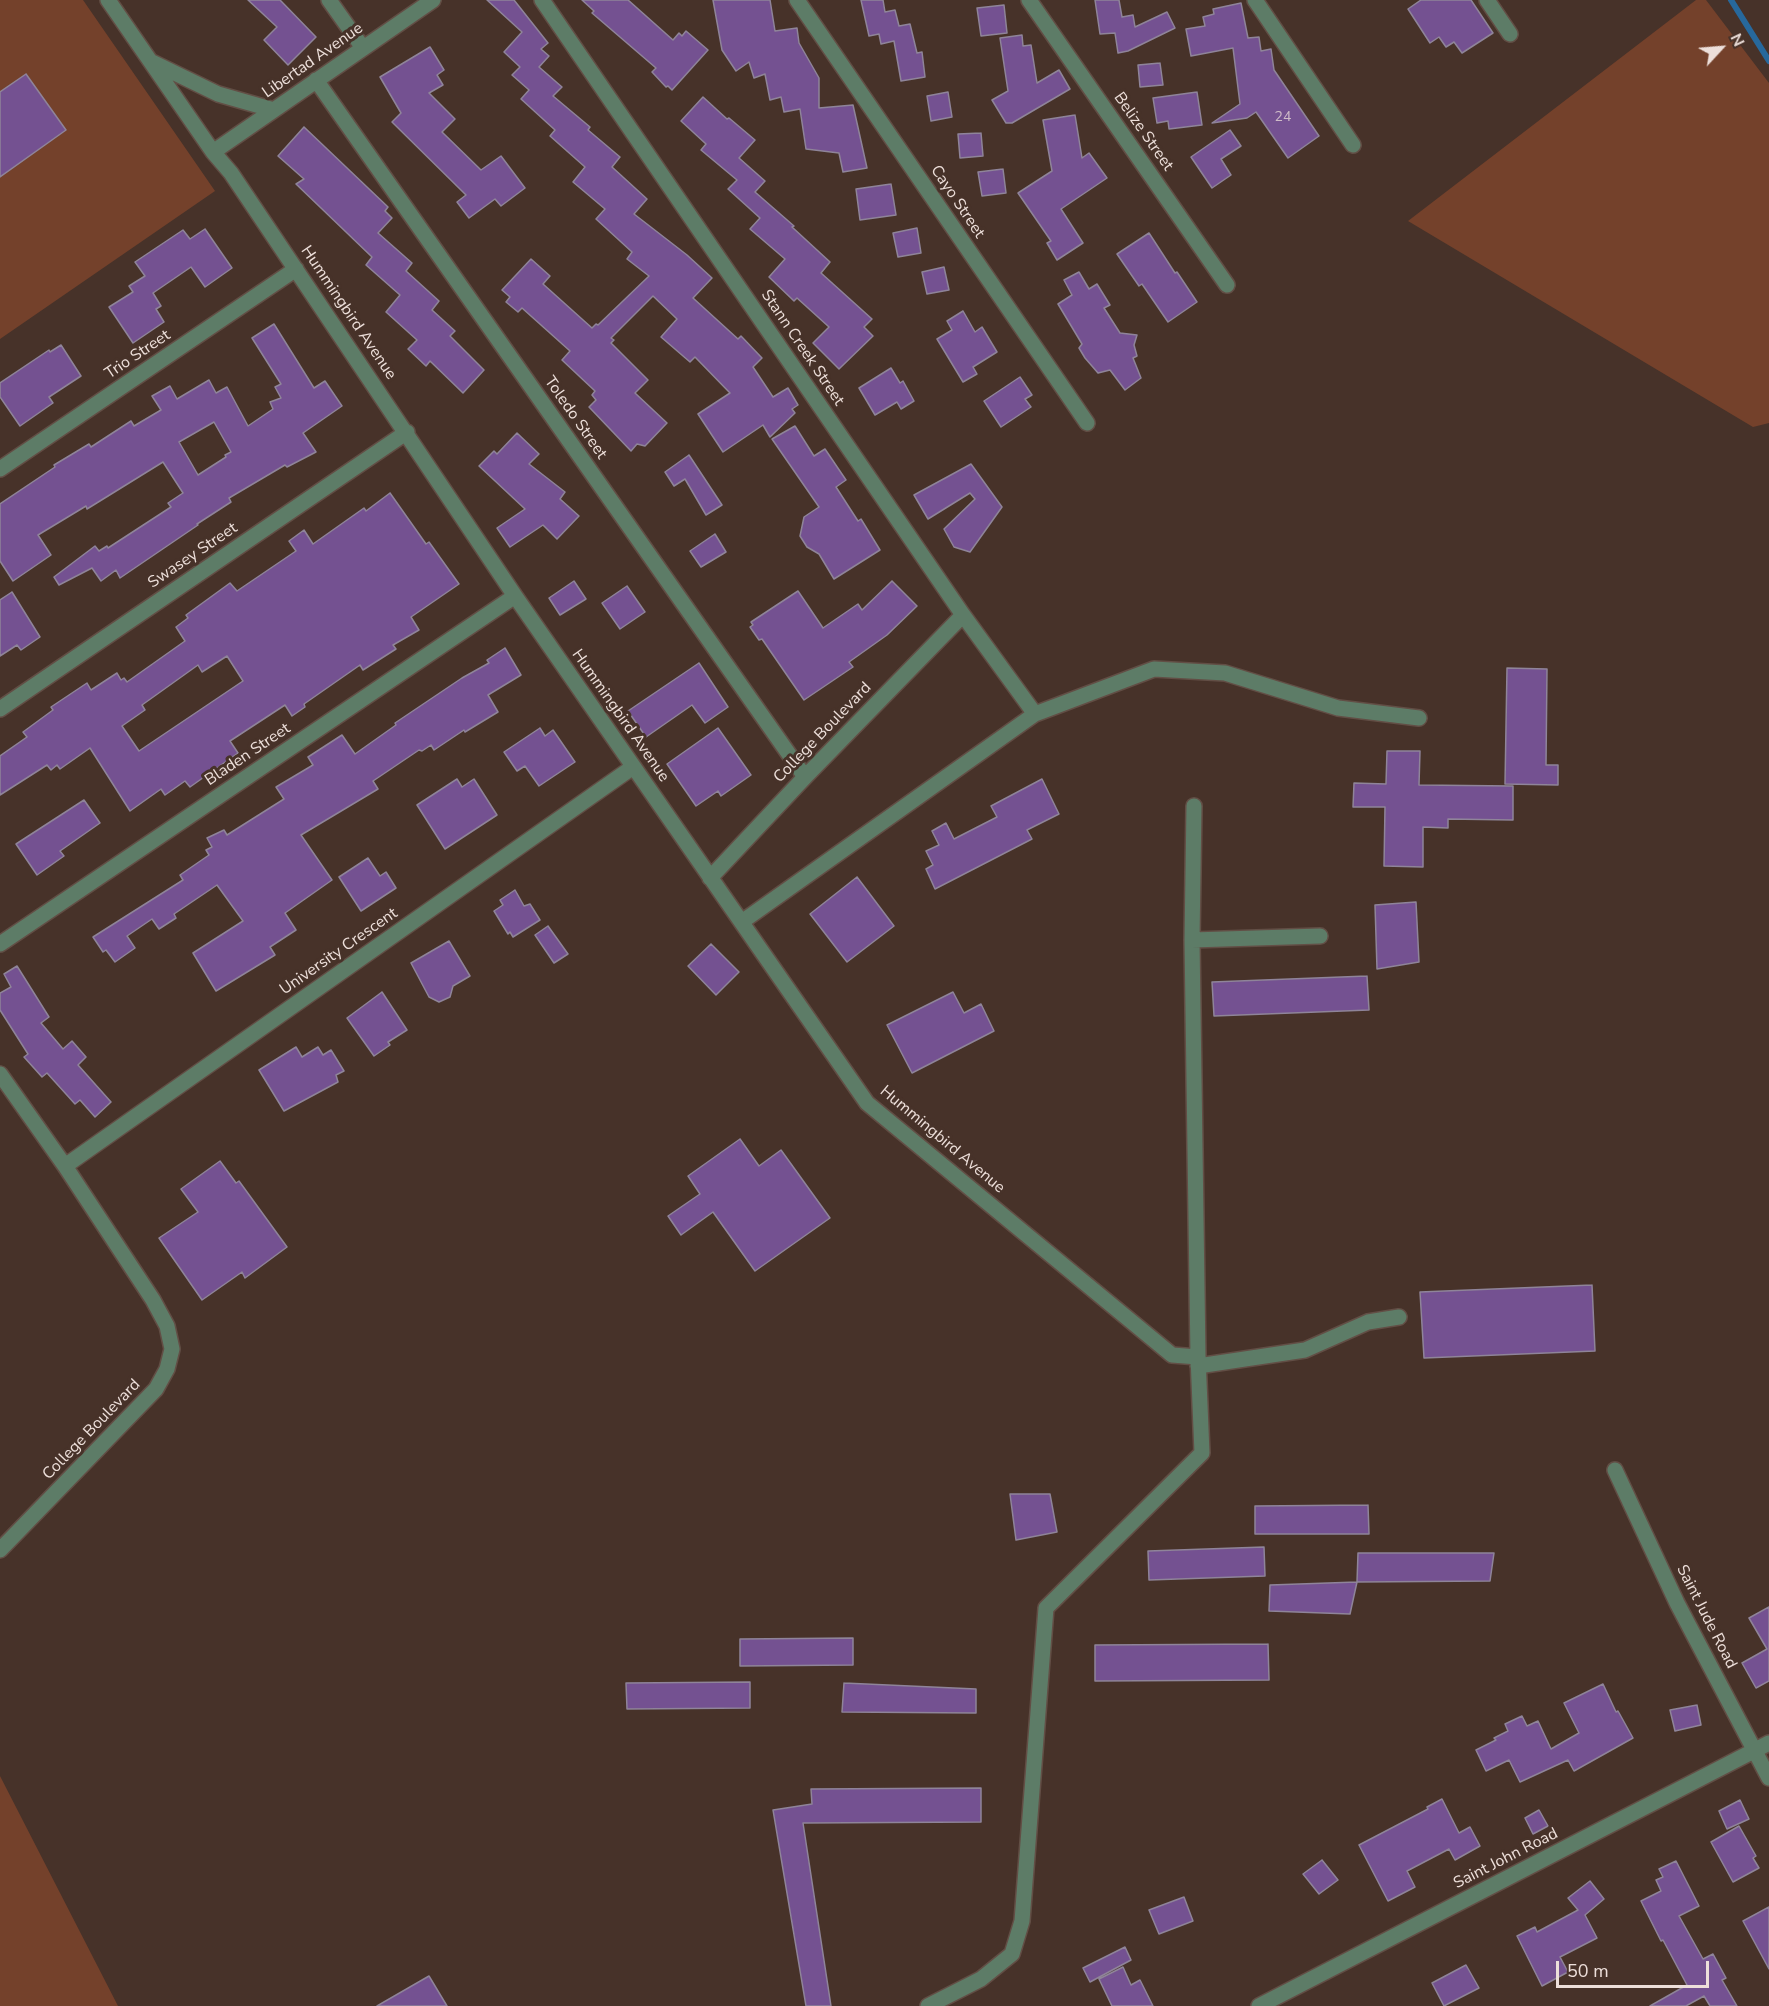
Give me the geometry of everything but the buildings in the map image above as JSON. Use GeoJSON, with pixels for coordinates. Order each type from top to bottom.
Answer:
{"type":"FeatureCollection","features":[{"type":"Feature","properties":{"kind":"street","name":"Hummingbird Avenue"},"geometry":{"type":"LineString","coordinates":[[108,0],[213,152],[231,173],[515,596],[710,878],[743,921],[867,1103],[1172,1355],[1198,1361],[1305,1350],[1368,1322],[1399,1317]]}},
{"type":"Feature","properties":{"kind":"street"},"geometry":{"type":"LineString","coordinates":[[329,0],[363,48]]}},
{"type":"Feature","properties":{"kind":"street","name":"Libertad Avenue"},"geometry":{"type":"LineString","coordinates":[[213,152],[433,0]]}},
{"type":"Feature","properties":{"kind":"street","name":"Stann Creek Street"},"geometry":{"type":"LineString","coordinates":[[542,0],[963,615],[1035,714]]}},
{"type":"Feature","properties":{"kind":"street","name":"Cayo Street"},"geometry":{"type":"LineString","coordinates":[[797,0],[1087,423]]}},
{"type":"Feature","properties":{"kind":"street","name":"Belize Street"},"geometry":{"type":"LineString","coordinates":[[1029,0],[1227,285]]}},
{"type":"Feature","properties":{"kind":"street"},"geometry":{"type":"LineString","coordinates":[[1255,0],[1353,145]]}},
{"type":"Feature","properties":{"kind":"street"},"geometry":{"type":"LineString","coordinates":[[1487,0],[1510,34]]}},
{"type":"Feature","properties":{"kind":"street"},"geometry":{"type":"LineString","coordinates":[[150,61],[218,94],[274,110]]}},
{"type":"Feature","properties":{"kind":"street","name":"Toledo Street"},"geometry":{"type":"LineString","coordinates":[[316,80],[805,777]]}},
{"type":"Feature","properties":{"kind":"street","name":"Trio Street"},"geometry":{"type":"LineString","coordinates":[[0,470],[296,269]]}},
{"type":"Feature","properties":{"kind":"street","name":"Swasey Street"},"geometry":{"type":"LineString","coordinates":[[0,710],[407,432]]}},
{"type":"Feature","properties":{"kind":"street","name":"Bladen Street"},"geometry":{"type":"LineString","coordinates":[[0,944],[515,596]]}},
{"type":"Feature","properties":{"kind":"street","name":"College Boulevard"},"geometry":{"type":"LineString","coordinates":[[710,878],[963,615]]}},
{"type":"Feature","properties":{"kind":"street"},"geometry":{"type":"LineString","coordinates":[[743,921],[1035,714],[1154,669],[1225,674],[1338,708],[1419,718]]}},
{"type":"Feature","properties":{"kind":"street","name":"University Crescent"},"geometry":{"type":"LineString","coordinates":[[65,1166],[633,767]]}},
{"type":"Feature","properties":{"kind":"street"},"geometry":{"type":"LineString","coordinates":[[927,2006],[981,1979],[1012,1954],[1022,1921],[1046,1608],[1202,1454],[1198,1361],[1192,940],[1194,806]]}},
{"type":"Feature","properties":{"kind":"street"},"geometry":{"type":"LineString","coordinates":[[1192,940],[1320,936]]}},
{"type":"Feature","properties":{"kind":"street","name":"College Boulevard"},"geometry":{"type":"LineString","coordinates":[[0,1074],[65,1166],[153,1300],[167,1326],[172,1349],[167,1369],[156,1389],[0,1550]]}},
{"type":"Feature","properties":{"kind":"street","name":"Saint Jude Road"},"geometry":{"type":"LineString","coordinates":[[1616,1470],[1677,1603],[1769,1778]]}},
{"type":"Feature","properties":{"kind":"street","name":"Saint John Road"},"geometry":{"type":"LineString","coordinates":[[1259,2006],[1769,1743]]}},
{"type":"Feature","properties":{"kind":"shaded area"},"geometry":{"type":"Polygon","coordinates":[[[0,0],[83,0],[215,191],[0,339],[0,0]]]}},
{"type":"Feature","properties":{"kind":"shaded area"},"geometry":{"type":"Polygon","coordinates":[[[1696,0],[1706,0],[1769,83],[1769,423],[1753,427],[1408,221],[1696,0]]]}},
{"type":"Feature","properties":{"kind":"shaded area"},"geometry":{"type":"Polygon","coordinates":[[[0,1776],[118,2006],[0,2006],[0,1776]]]}},
{"type":"Feature","properties":{"kind":"waterway"},"geometry":{"type":"LineString","coordinates":[[1731,0],[1769,61]]}}]}
